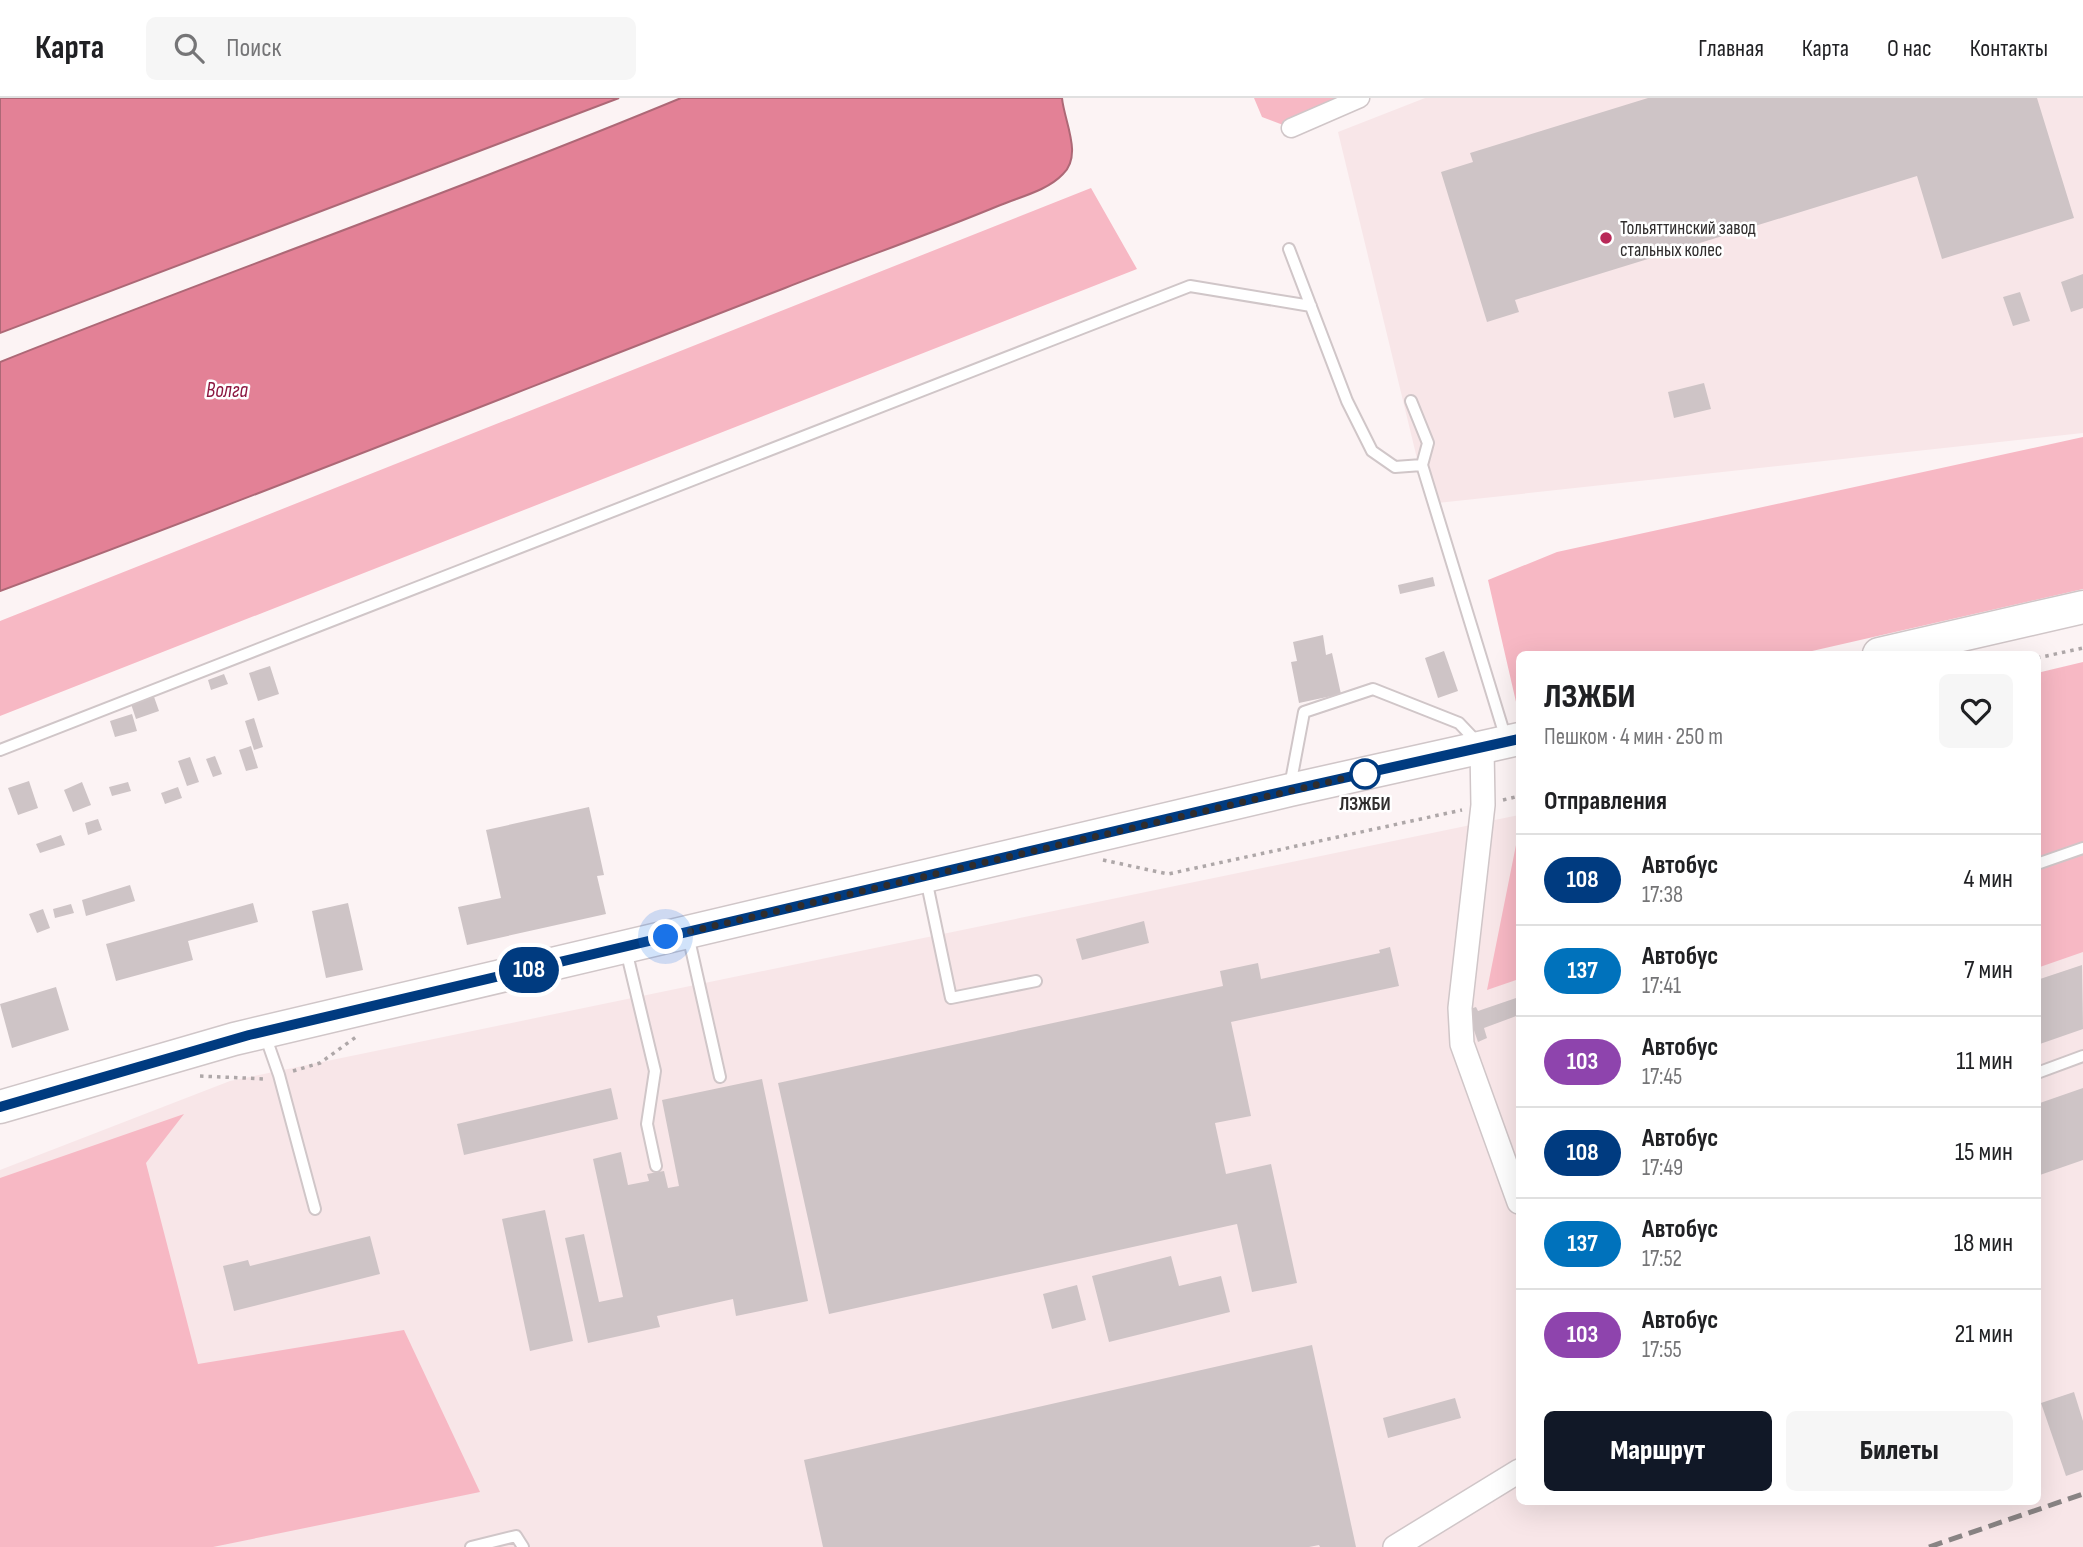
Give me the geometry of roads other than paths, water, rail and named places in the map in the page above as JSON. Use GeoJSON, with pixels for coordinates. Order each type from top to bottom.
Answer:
{"type":"FeatureCollection","features":[{"type":"Feature","properties":{"kind":"main road"},"geometry":{"type":"LineString","coordinates":[[1893,651],[2083,607]]}},
{"type":"Feature","properties":{"kind":"main road"},"geometry":{"type":"LineString","coordinates":[[0,1107],[264,1032],[1290,790],[1503,743]]}},
{"type":"Feature","properties":{"kind":"street"},"geometry":{"type":"LineString","coordinates":[[1291,128],[1360,98]]}},
{"type":"Feature","properties":{"kind":"street"},"geometry":{"type":"LineString","coordinates":[[1503,743],[1483,806],[1460,1008],[1462,1045],[1516,1194]]}},
{"type":"Feature","properties":{"kind":"street"},"geometry":{"type":"LineString","coordinates":[[1395,1547],[1516,1473]]}},
{"type":"Feature","properties":{"kind":"lane"},"geometry":{"type":"LineString","coordinates":[[1289,249],[1348,401],[1372,451],[1395,467],[1422,466]]}},
{"type":"Feature","properties":{"kind":"lane"},"geometry":{"type":"LineString","coordinates":[[0,750],[1191,286],[1311,306]]}},
{"type":"Feature","properties":{"kind":"lane"},"geometry":{"type":"LineString","coordinates":[[1411,401],[1428,443],[1422,466],[1503,743]]}},
{"type":"Feature","properties":{"kind":"lane"},"geometry":{"type":"LineString","coordinates":[[1290,790],[1304,712],[1373,689],[1503,743]]}},
{"type":"Feature","properties":{"kind":"lane"},"geometry":{"type":"LineString","coordinates":[[2041,863],[2083,848]]}},
{"type":"Feature","properties":{"kind":"lane"},"geometry":{"type":"LineString","coordinates":[[925,876],[951,998],[1036,981]]}},
{"type":"Feature","properties":{"kind":"lane"},"geometry":{"type":"LineString","coordinates":[[687,932],[720,1077]]}},
{"type":"Feature","properties":{"kind":"lane"},"geometry":{"type":"LineString","coordinates":[[625,947],[655,1072],[647,1124],[656,1166]]}},
{"type":"Feature","properties":{"kind":"lane"},"geometry":{"type":"LineString","coordinates":[[264,1032],[279,1075],[315,1209]]}},
{"type":"Feature","properties":{"kind":"lane"},"geometry":{"type":"LineString","coordinates":[[2041,1072],[2083,1056]]}},
{"type":"Feature","properties":{"kind":"lane"},"geometry":{"type":"LineString","coordinates":[[471,1547],[516,1536],[523,1547]]}},
{"type":"Feature","properties":{"kind":"water"},"geometry":{"type":"Polygon","coordinates":[[[0,98],[619,98],[0,333],[0,98]]]}},
{"type":"Feature","properties":{"kind":"water","name":"Волга"},"geometry":{"type":"Polygon","coordinates":[[[681,98],[1062,98],[1071,138],[1072,157],[1063,174],[1032,193],[0,591],[0,362],[681,98]]]}},
{"type":"Feature","properties":{"kind":"railway"},"geometry":{"type":"LineString","coordinates":[[1929,1547],[2083,1494]]}},
{"type":"Feature","properties":{"kind":"place","name":"Тольяттинский завод стальных колес"},"geometry":{"type":"Point","coordinates":[1606,238]}},
{"type":"Feature","properties":{"kind":"place","name":"ЛЗЖБИ"},"geometry":{"type":"Point","coordinates":[1365,774]}}]}
